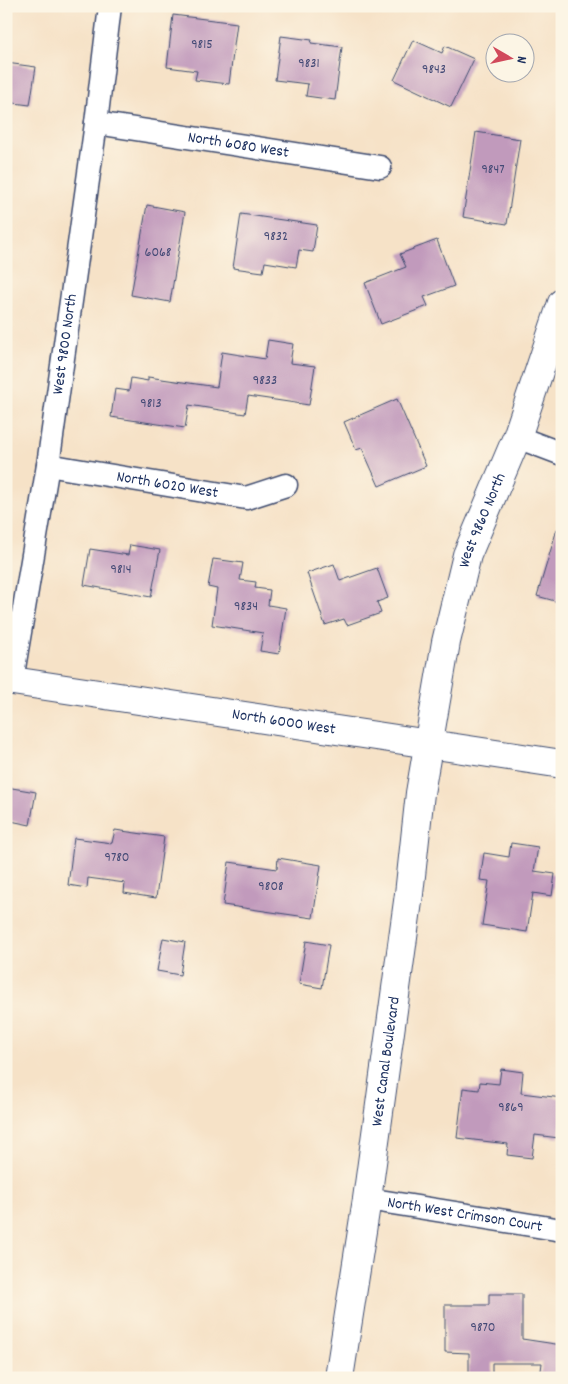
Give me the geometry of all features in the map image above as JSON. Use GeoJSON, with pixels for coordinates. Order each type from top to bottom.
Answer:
{"type":"FeatureCollection","features":[{"type":"Feature","properties":{"kind":"street"},"geometry":{"type":"LineString","coordinates":[[105,6],[110,7]]}},
{"type":"Feature","properties":{"kind":"street","name":"West 9800 North"},"geometry":{"type":"LineString","coordinates":[[9,680],[48,465],[96,123],[110,7]]}},
{"type":"Feature","properties":{"kind":"street","name":"North 6080 West"},"geometry":{"type":"LineString","coordinates":[[96,123],[380,168]]}},
{"type":"Feature","properties":{"kind":"street","name":"West 9860 North"},"geometry":{"type":"LineString","coordinates":[[429,745],[446,642],[467,555],[517,436],[562,303]]}},
{"type":"Feature","properties":{"kind":"street"},"geometry":{"type":"LineString","coordinates":[[517,436],[562,454]]}},
{"type":"Feature","properties":{"kind":"street","name":"North 6020 West"},"geometry":{"type":"LineString","coordinates":[[48,465],[246,498],[286,485]]}},
{"type":"Feature","properties":{"kind":"street","name":"North 6000 West"},"geometry":{"type":"LineString","coordinates":[[9,680],[562,764]]}},
{"type":"Feature","properties":{"kind":"street","name":"West Canal Boulevard"},"geometry":{"type":"LineString","coordinates":[[339,1378],[367,1199],[409,894],[420,793],[429,745]]}},
{"type":"Feature","properties":{"kind":"street","name":"North West Crimson Court"},"geometry":{"type":"LineString","coordinates":[[367,1199],[562,1230]]}},
{"type":"Feature","properties":{"kind":"building"},"geometry":{"type":"Polygon","coordinates":[[[173,15],[237,23],[229,84],[195,80],[197,71],[167,67],[173,15]]]}},
{"type":"Feature","properties":{"kind":"building"},"geometry":{"type":"Polygon","coordinates":[[[281,36],[312,40],[311,43],[342,47],[335,100],[306,96],[308,84],[275,80],[281,36]]]}},
{"type":"Feature","properties":{"kind":"building"},"geometry":{"type":"Polygon","coordinates":[[[413,40],[442,53],[445,46],[474,59],[451,107],[394,80],[413,40]]]}},
{"type":"Feature","properties":{"kind":"building"},"geometry":{"type":"Polygon","coordinates":[[[6,63],[36,67],[30,105],[6,102],[6,63]]]}},
{"type":"Feature","properties":{"kind":"building"},"geometry":{"type":"Polygon","coordinates":[[[476,132],[520,139],[507,224],[463,217],[476,132]]]}},
{"type":"Feature","properties":{"kind":"building"},"geometry":{"type":"Polygon","coordinates":[[[147,205],[185,212],[170,302],[131,295],[147,205]]]}},
{"type":"Feature","properties":{"kind":"building"},"geometry":{"type":"Polygon","coordinates":[[[241,214],[317,225],[313,252],[299,250],[296,267],[265,262],[263,272],[233,268],[241,214]]]}},
{"type":"Feature","properties":{"kind":"building"},"geometry":{"type":"Polygon","coordinates":[[[437,240],[454,286],[424,297],[428,306],[381,324],[365,283],[406,267],[400,254],[437,240]]]}},
{"type":"Feature","properties":{"kind":"building"},"geometry":{"type":"Polygon","coordinates":[[[268,340],[293,344],[290,363],[315,366],[309,405],[248,396],[245,414],[189,405],[185,428],[111,417],[115,389],[129,391],[131,378],[148,381],[148,377],[217,387],[222,352],[265,359],[268,340]]]}},
{"type":"Feature","properties":{"kind":"building"},"geometry":{"type":"Polygon","coordinates":[[[397,399],[426,466],[379,486],[362,448],[356,450],[344,422],[397,399]]]}},
{"type":"Feature","properties":{"kind":"building"},"geometry":{"type":"Polygon","coordinates":[[[557,529],[562,530],[562,603],[537,596],[557,529]]]}},
{"type":"Feature","properties":{"kind":"building"},"geometry":{"type":"Polygon","coordinates":[[[130,545],[160,550],[151,597],[84,585],[90,549],[128,555],[130,545]]]}},
{"type":"Feature","properties":{"kind":"building"},"geometry":{"type":"Polygon","coordinates":[[[213,559],[243,563],[240,580],[256,582],[255,588],[270,590],[268,605],[286,608],[279,654],[260,651],[263,633],[212,625],[217,589],[208,587],[213,559]]]}},
{"type":"Feature","properties":{"kind":"building"},"geometry":{"type":"Polygon","coordinates":[[[334,564],[340,581],[377,568],[388,598],[377,602],[381,613],[347,625],[344,619],[325,625],[307,573],[334,564]]]}},
{"type":"Feature","properties":{"kind":"building"},"geometry":{"type":"Polygon","coordinates":[[[6,787],[36,792],[30,825],[6,820],[6,787]]]}},
{"type":"Feature","properties":{"kind":"building"},"geometry":{"type":"Polygon","coordinates":[[[115,830],[164,837],[156,898],[124,893],[125,883],[88,878],[87,888],[68,885],[74,838],[112,843],[115,830]]]}},
{"type":"Feature","properties":{"kind":"building"},"geometry":{"type":"Polygon","coordinates":[[[511,843],[538,847],[534,871],[555,874],[552,896],[533,893],[527,932],[482,925],[489,881],[480,880],[484,853],[509,857],[511,843]]]}},
{"type":"Feature","properties":{"kind":"building"},"geometry":{"type":"Polygon","coordinates":[[[278,858],[321,865],[313,918],[223,905],[229,862],[277,869],[278,858]]]}},
{"type":"Feature","properties":{"kind":"building"},"geometry":{"type":"Polygon","coordinates":[[[163,938],[185,942],[180,975],[157,971],[163,938]]]}},
{"type":"Feature","properties":{"kind":"building"},"geometry":{"type":"Polygon","coordinates":[[[306,941],[329,945],[322,988],[299,984],[306,941]]]}},
{"type":"Feature","properties":{"kind":"building"},"geometry":{"type":"Polygon","coordinates":[[[501,1069],[523,1072],[521,1093],[562,1098],[559,1138],[535,1135],[532,1158],[507,1155],[508,1144],[457,1138],[463,1088],[479,1090],[480,1082],[499,1084],[501,1069]]]}},
{"type":"Feature","properties":{"kind":"building"},"geometry":{"type":"Polygon","coordinates":[[[489,1294],[522,1294],[522,1339],[562,1345],[562,1378],[540,1378],[542,1363],[492,1363],[492,1378],[469,1378],[469,1353],[445,1352],[445,1305],[489,1305],[489,1294]]]}}]}
